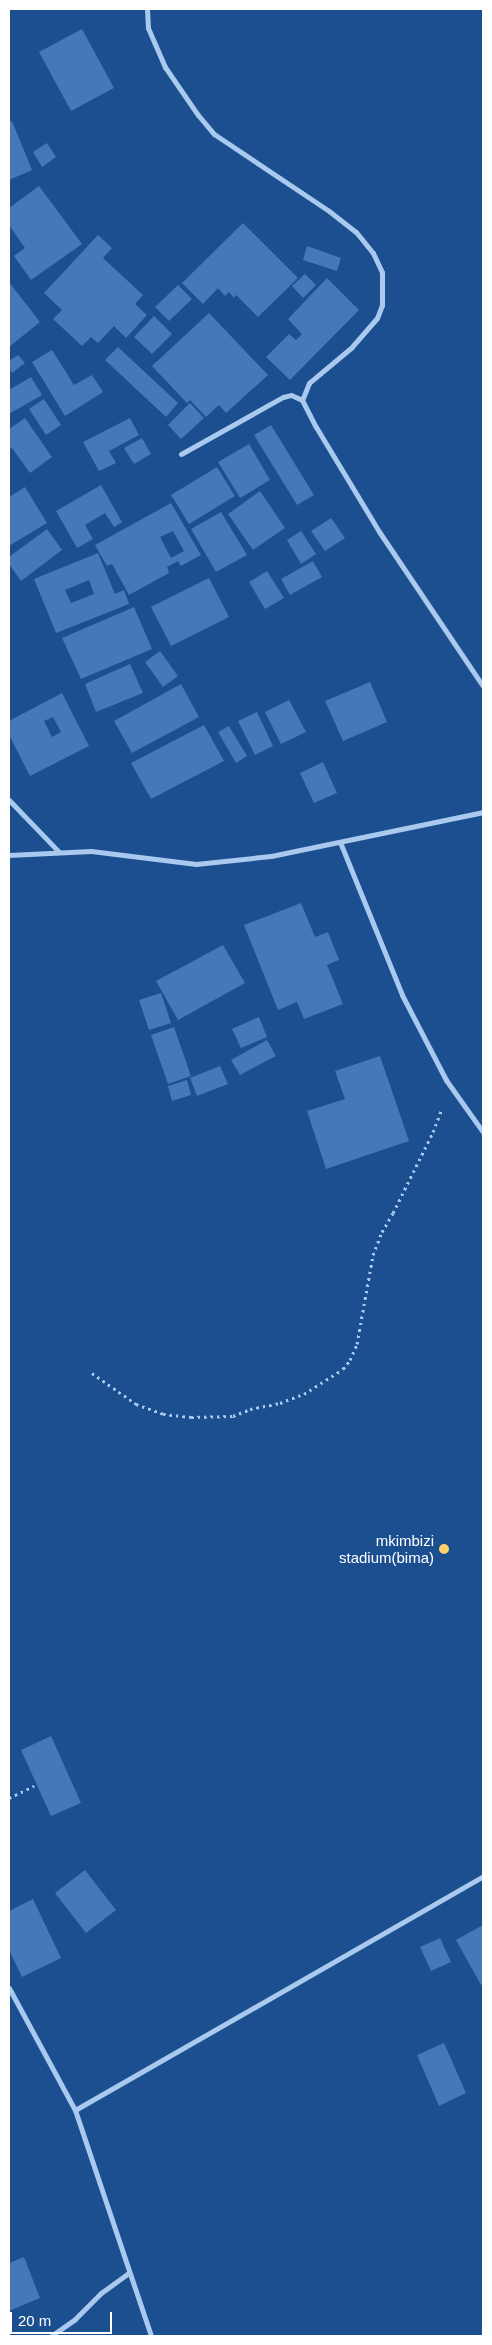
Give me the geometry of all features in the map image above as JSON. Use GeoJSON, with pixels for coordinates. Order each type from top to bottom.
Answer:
{"type":"FeatureCollection","features":[{"type":"Feature","properties":{"kind":"street"},"geometry":{"type":"LineString","coordinates":[[147,9],[148,28],[166,67],[198,115],[214,134],[329,211],[356,232],[373,253],[382,272],[382,306],[377,318],[352,347],[309,383],[302,400]]}},
{"type":"Feature","properties":{"kind":"street"},"geometry":{"type":"LineString","coordinates":[[181,454],[282,397],[291,395],[302,400],[380,534],[483,686]]}},
{"type":"Feature","properties":{"kind":"street"},"geometry":{"type":"LineString","coordinates":[[9,800],[59,852]]}},
{"type":"Feature","properties":{"kind":"street"},"geometry":{"type":"LineString","coordinates":[[9,855],[91,851],[196,864],[271,856],[483,812]]}},
{"type":"Feature","properties":{"kind":"street"},"geometry":{"type":"LineString","coordinates":[[340,842],[402,994],[446,1080],[483,1132]]}},
{"type":"Feature","properties":{"kind":"street"},"geometry":{"type":"LineString","coordinates":[[76,2110],[483,1876]]}},
{"type":"Feature","properties":{"kind":"street"},"geometry":{"type":"LineString","coordinates":[[9,1988],[76,2110],[151,2336]]}},
{"type":"Feature","properties":{"kind":"street"},"geometry":{"type":"LineString","coordinates":[[51,2336],[75,2319],[101,2293],[129,2273]]}},
{"type":"Feature","properties":{"kind":"path"},"geometry":{"type":"LineString","coordinates":[[92,1373],[136,1404],[163,1414],[192,1417],[233,1416],[250,1409],[280,1403],[304,1394],[342,1369],[350,1360],[357,1344],[373,1255],[382,1232],[393,1214],[433,1132],[442,1109],[446,1080]]}},
{"type":"Feature","properties":{"kind":"path"},"geometry":{"type":"LineString","coordinates":[[9,1798],[34,1786]]}},
{"type":"Feature","properties":{"kind":"building"},"geometry":{"type":"Polygon","coordinates":[[[82,29],[114,88],[71,111],[39,52],[82,29]]]}},
{"type":"Feature","properties":{"kind":"building"},"geometry":{"type":"Polygon","coordinates":[[[12,121],[32,170],[9,180],[9,122],[12,121]]]}},
{"type":"Feature","properties":{"kind":"building"},"geometry":{"type":"Polygon","coordinates":[[[47,143],[56,157],[42,167],[33,152],[47,143]]]}},
{"type":"Feature","properties":{"kind":"building"},"geometry":{"type":"Polygon","coordinates":[[[39,186],[82,244],[31,280],[14,256],[25,248],[9,225],[9,208],[39,186]]]}},
{"type":"Feature","properties":{"kind":"building"},"geometry":{"type":"Polygon","coordinates":[[[243,223],[298,278],[258,317],[236,295],[234,298],[229,292],[225,296],[218,288],[203,304],[182,283],[243,223]]]}},
{"type":"Feature","properties":{"kind":"building"},"geometry":{"type":"Polygon","coordinates":[[[98,235],[112,248],[103,258],[143,295],[135,304],[147,315],[126,338],[114,326],[98,343],[91,337],[82,346],[53,319],[62,310],[44,293],[98,235]]]}},
{"type":"Feature","properties":{"kind":"building"},"geometry":{"type":"Polygon","coordinates":[[[307,246],[341,258],[337,271],[303,260],[307,246]]]}},
{"type":"Feature","properties":{"kind":"building"},"geometry":{"type":"Polygon","coordinates":[[[305,274],[316,285],[303,298],[292,286],[305,274]]]}},
{"type":"Feature","properties":{"kind":"building"},"geometry":{"type":"Polygon","coordinates":[[[327,278],[359,310],[290,380],[266,357],[289,334],[296,340],[302,334],[288,319],[327,278]]]}},
{"type":"Feature","properties":{"kind":"building"},"geometry":{"type":"Polygon","coordinates":[[[9,282],[40,322],[9,347],[9,282]]]}},
{"type":"Feature","properties":{"kind":"building"},"geometry":{"type":"Polygon","coordinates":[[[178,285],[192,299],[169,321],[155,307],[178,285]]]}},
{"type":"Feature","properties":{"kind":"building"},"geometry":{"type":"Polygon","coordinates":[[[209,313],[268,375],[226,413],[219,405],[206,417],[190,400],[187,403],[152,366],[209,313]]]}},
{"type":"Feature","properties":{"kind":"building"},"geometry":{"type":"Polygon","coordinates":[[[154,316],[172,334],[152,354],[134,337],[154,316]]]}},
{"type":"Feature","properties":{"kind":"building"},"geometry":{"type":"Polygon","coordinates":[[[118,347],[178,403],[166,417],[105,360],[118,347]]]}},
{"type":"Feature","properties":{"kind":"building"},"geometry":{"type":"Polygon","coordinates":[[[52,350],[74,385],[92,375],[103,392],[65,416],[32,362],[52,350]]]}},
{"type":"Feature","properties":{"kind":"building"},"geometry":{"type":"Polygon","coordinates":[[[18,355],[25,363],[12,373],[9,368],[9,361],[18,355]]]}},
{"type":"Feature","properties":{"kind":"building"},"geometry":{"type":"Polygon","coordinates":[[[31,377],[42,395],[9,414],[9,390],[31,377]]]}},
{"type":"Feature","properties":{"kind":"building"},"geometry":{"type":"Polygon","coordinates":[[[44,399],[61,425],[46,435],[29,409],[44,399]]]}},
{"type":"Feature","properties":{"kind":"building"},"geometry":{"type":"Polygon","coordinates":[[[190,403],[204,418],[181,439],[168,425],[190,403]]]}},
{"type":"Feature","properties":{"kind":"building"},"geometry":{"type":"Polygon","coordinates":[[[25,418],[52,457],[30,473],[12,448],[9,449],[9,429],[25,418]]]}},
{"type":"Feature","properties":{"kind":"building"},"geometry":{"type":"Polygon","coordinates":[[[130,418],[139,435],[109,451],[116,463],[99,471],[83,442],[130,418]]]}},
{"type":"Feature","properties":{"kind":"building"},"geometry":{"type":"Polygon","coordinates":[[[271,425],[314,495],[297,505],[254,435],[271,425]]]}},
{"type":"Feature","properties":{"kind":"building"},"geometry":{"type":"Polygon","coordinates":[[[142,438],[151,454],[134,464],[124,448],[142,438]]]}},
{"type":"Feature","properties":{"kind":"building"},"geometry":{"type":"Polygon","coordinates":[[[249,444],[270,480],[240,498],[218,462],[249,444]]]}},
{"type":"Feature","properties":{"kind":"building"},"geometry":{"type":"Polygon","coordinates":[[[217,467],[235,496],[189,524],[171,495],[217,467]]]}},
{"type":"Feature","properties":{"kind":"building"},"geometry":{"type":"Polygon","coordinates":[[[101,485],[122,522],[114,527],[105,513],[85,525],[93,539],[77,548],[56,511],[101,485]]]}},
{"type":"Feature","properties":{"kind":"building"},"geometry":{"type":"Polygon","coordinates":[[[25,487],[47,523],[9,546],[9,497],[25,487]]]}},
{"type":"Feature","properties":{"kind":"building"},"geometry":{"type":"Polygon","coordinates":[[[260,491],[285,528],[253,550],[228,514],[260,491]]]}},
{"type":"Feature","properties":{"kind":"building"},"geometry":{"type":"Polygon","coordinates":[[[171,503],[201,555],[181,566],[178,561],[167,567],[169,573],[129,595],[112,564],[107,566],[95,545],[171,503]],[[173,531],[160,537],[171,558],[184,551],[173,531]]]}},
{"type":"Feature","properties":{"kind":"building"},"geometry":{"type":"Polygon","coordinates":[[[221,512],[247,555],[216,572],[191,529],[221,512]]]}},
{"type":"Feature","properties":{"kind":"building"},"geometry":{"type":"Polygon","coordinates":[[[331,518],[345,538],[325,551],[311,531],[331,518]]]}},
{"type":"Feature","properties":{"kind":"building"},"geometry":{"type":"Polygon","coordinates":[[[47,529],[62,550],[21,581],[9,564],[9,557],[47,529]]]}},
{"type":"Feature","properties":{"kind":"building"},"geometry":{"type":"Polygon","coordinates":[[[301,531],[316,554],[301,564],[287,540],[301,531]]]}},
{"type":"Feature","properties":{"kind":"building"},"geometry":{"type":"Polygon","coordinates":[[[98,553],[115,594],[124,590],[129,604],[56,633],[34,579],[98,553]],[[89,580],[65,590],[71,603],[94,594],[89,580]]]}},
{"type":"Feature","properties":{"kind":"building"},"geometry":{"type":"Polygon","coordinates":[[[313,561],[322,577],[290,595],[281,579],[313,561]]]}},
{"type":"Feature","properties":{"kind":"building"},"geometry":{"type":"Polygon","coordinates":[[[267,571],[284,598],[265,609],[249,582],[267,571]]]}},
{"type":"Feature","properties":{"kind":"building"},"geometry":{"type":"Polygon","coordinates":[[[209,578],[229,617],[171,646],[151,607],[209,578]]]}},
{"type":"Feature","properties":{"kind":"building"},"geometry":{"type":"Polygon","coordinates":[[[134,607],[152,649],[81,679],[62,638],[134,607]]]}},
{"type":"Feature","properties":{"kind":"building"},"geometry":{"type":"Polygon","coordinates":[[[160,651],[178,676],[163,687],[145,662],[160,651]]]}},
{"type":"Feature","properties":{"kind":"building"},"geometry":{"type":"Polygon","coordinates":[[[130,664],[143,693],[96,712],[85,684],[130,664]]]}},
{"type":"Feature","properties":{"kind":"building"},"geometry":{"type":"Polygon","coordinates":[[[370,682],[387,722],[343,741],[325,701],[370,682]]]}},
{"type":"Feature","properties":{"kind":"building"},"geometry":{"type":"Polygon","coordinates":[[[181,684],[199,717],[132,753],[114,721],[181,684]]]}},
{"type":"Feature","properties":{"kind":"building"},"geometry":{"type":"Polygon","coordinates":[[[62,693],[89,746],[30,776],[9,735],[9,721],[62,693]],[[53,717],[44,721],[52,737],[61,732],[53,717]]]}},
{"type":"Feature","properties":{"kind":"building"},"geometry":{"type":"Polygon","coordinates":[[[289,700],[306,732],[281,744],[265,712],[289,700]]]}},
{"type":"Feature","properties":{"kind":"building"},"geometry":{"type":"Polygon","coordinates":[[[257,712],[273,746],[255,755],[238,721],[257,712]]]}},
{"type":"Feature","properties":{"kind":"building"},"geometry":{"type":"Polygon","coordinates":[[[204,725],[224,761],[151,799],[131,763],[204,725]]]}},
{"type":"Feature","properties":{"kind":"building"},"geometry":{"type":"Polygon","coordinates":[[[229,726],[247,756],[236,763],[218,732],[229,726]]]}},
{"type":"Feature","properties":{"kind":"building"},"geometry":{"type":"Polygon","coordinates":[[[323,762],[337,793],[314,803],[300,773],[323,762]]]}},
{"type":"Feature","properties":{"kind":"building"},"geometry":{"type":"Polygon","coordinates":[[[301,903],[315,937],[328,932],[339,960],[327,965],[343,1004],[304,1019],[297,1002],[278,1010],[244,925],[301,903]]]}},
{"type":"Feature","properties":{"kind":"building"},"geometry":{"type":"Polygon","coordinates":[[[223,945],[245,983],[178,1020],[156,981],[223,945]]]}},
{"type":"Feature","properties":{"kind":"building"},"geometry":{"type":"Polygon","coordinates":[[[161,993],[171,1023],[149,1030],[139,1000],[161,993]]]}},
{"type":"Feature","properties":{"kind":"building"},"geometry":{"type":"Polygon","coordinates":[[[259,1017],[267,1037],[241,1048],[232,1029],[259,1017]]]}},
{"type":"Feature","properties":{"kind":"building"},"geometry":{"type":"Polygon","coordinates":[[[174,1027],[191,1076],[168,1084],[151,1035],[174,1027]]]}},
{"type":"Feature","properties":{"kind":"building"},"geometry":{"type":"Polygon","coordinates":[[[267,1040],[276,1056],[240,1075],[231,1060],[267,1040]]]}},
{"type":"Feature","properties":{"kind":"building"},"geometry":{"type":"Polygon","coordinates":[[[380,1056],[409,1141],[326,1169],[307,1111],[345,1099],[335,1071],[380,1056]]]}},
{"type":"Feature","properties":{"kind":"building"},"geometry":{"type":"Polygon","coordinates":[[[220,1066],[228,1084],[197,1096],[190,1078],[220,1066]]]}},
{"type":"Feature","properties":{"kind":"building"},"geometry":{"type":"Polygon","coordinates":[[[187,1080],[191,1095],[172,1101],[168,1086],[187,1080]]]}},
{"type":"Feature","properties":{"kind":"building"},"geometry":{"type":"Polygon","coordinates":[[[51,1736],[81,1803],[51,1816],[21,1750],[51,1736]]]}},
{"type":"Feature","properties":{"kind":"building"},"geometry":{"type":"Polygon","coordinates":[[[85,1870],[116,1910],[86,1933],[55,1893],[85,1870]]]}},
{"type":"Feature","properties":{"kind":"building"},"geometry":{"type":"Polygon","coordinates":[[[33,1899],[61,1958],[22,1977],[9,1950],[9,1911],[33,1899]]]}},
{"type":"Feature","properties":{"kind":"building"},"geometry":{"type":"Polygon","coordinates":[[[483,1925],[483,1984],[481,1985],[456,1940],[483,1925]]]}},
{"type":"Feature","properties":{"kind":"building"},"geometry":{"type":"Polygon","coordinates":[[[440,1938],[451,1962],[431,1971],[420,1947],[440,1938]]]}},
{"type":"Feature","properties":{"kind":"building"},"geometry":{"type":"Polygon","coordinates":[[[444,2043],[466,2093],[439,2106],[417,2055],[444,2043]]]}},
{"type":"Feature","properties":{"kind":"building"},"geometry":{"type":"Polygon","coordinates":[[[24,2257],[40,2298],[9,2311],[9,2263],[24,2257]]]}},
{"type":"Feature","properties":{"kind":"place","name":"mkimbizi stadium(bima)"},"geometry":{"type":"Point","coordinates":[444,1549]}}]}
